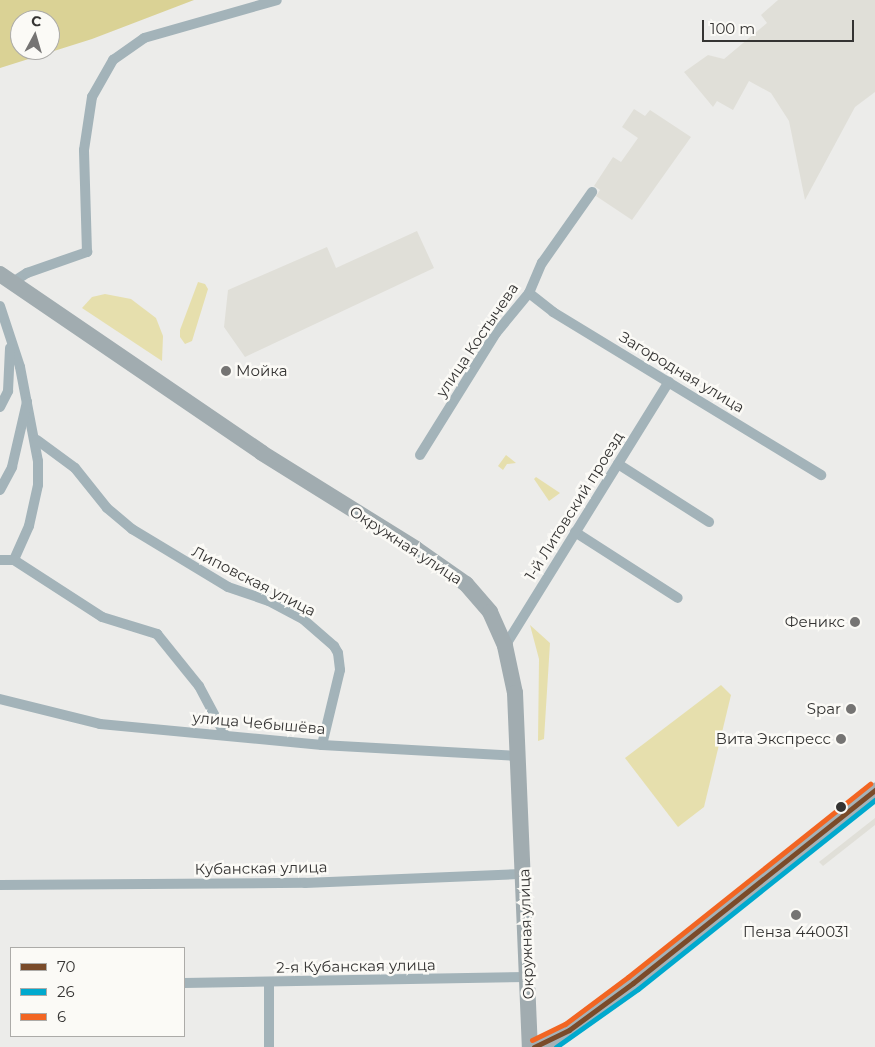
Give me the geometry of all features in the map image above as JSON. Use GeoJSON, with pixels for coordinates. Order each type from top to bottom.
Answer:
{"type":"FeatureCollection","features":[{"type":"Feature","properties":{"kind":"main road","name":"Окружная улица"},"geometry":{"type":"LineString","coordinates":[[7,278],[186,403],[466,584],[490,612],[506,646],[515,694],[530,1047]]}},
{"type":"Feature","properties":{"kind":"main road"},"geometry":{"type":"LineString","coordinates":[[534,1047],[550,1042],[617,995],[875,790]]}},
{"type":"Feature","properties":{"kind":"street"},"geometry":{"type":"LineString","coordinates":[[7,278],[88,252],[84,150],[92,97],[113,60],[144,38],[277,0]]}},
{"type":"Feature","properties":{"kind":"street","name":"улица Костычева"},"geometry":{"type":"LineString","coordinates":[[420,455],[496,333],[529,293],[542,263],[592,192]]}},
{"type":"Feature","properties":{"kind":"street","name":"Загородная улица"},"geometry":{"type":"LineString","coordinates":[[529,293],[553,312],[821,475]]}},
{"type":"Feature","properties":{"kind":"street"},"geometry":{"type":"LineString","coordinates":[[0,306],[10,342],[20,367],[37,440],[38,485],[29,526],[14,560]]}},
{"type":"Feature","properties":{"kind":"street"},"geometry":{"type":"LineString","coordinates":[[0,407],[8,391],[10,342]]}},
{"type":"Feature","properties":{"kind":"street","name":"1-й Литовский проезд"},"geometry":{"type":"LineString","coordinates":[[506,646],[669,382]]}},
{"type":"Feature","properties":{"kind":"street"},"geometry":{"type":"LineString","coordinates":[[0,490],[12,468],[27,401]]}},
{"type":"Feature","properties":{"kind":"street","name":"Липовская улица"},"geometry":{"type":"LineString","coordinates":[[37,440],[75,468],[107,508],[132,529],[228,587],[269,602],[304,620],[334,646],[338,653],[340,670],[322,745]]}},
{"type":"Feature","properties":{"kind":"street"},"geometry":{"type":"LineString","coordinates":[[618,464],[709,522]]}},
{"type":"Feature","properties":{"kind":"street"},"geometry":{"type":"LineString","coordinates":[[575,532],[678,598]]}},
{"type":"Feature","properties":{"kind":"street"},"geometry":{"type":"LineString","coordinates":[[0,560],[14,560],[102,617],[157,634],[199,686],[224,735]]}},
{"type":"Feature","properties":{"kind":"street","name":"улица Чебышёва"},"geometry":{"type":"LineString","coordinates":[[0,699],[100,724],[322,745],[518,756]]}},
{"type":"Feature","properties":{"kind":"street","name":"Кубанская улица"},"geometry":{"type":"LineString","coordinates":[[0,885],[305,883],[523,874]]}},
{"type":"Feature","properties":{"kind":"street","name":"2-я Кубанская улица"},"geometry":{"type":"LineString","coordinates":[[185,983],[528,978]]}},
{"type":"Feature","properties":{"kind":"street"},"geometry":{"type":"LineString","coordinates":[[269,983],[269,1047]]}},
{"type":"Feature","properties":{"kind":"shaded area"},"geometry":{"type":"Polygon","coordinates":[[[0,0],[194,0],[92,39],[60,49],[60,10],[10,10],[10,60],[25,60],[0,68],[0,0]]]}},
{"type":"Feature","properties":{"kind":"shaded area"},"geometry":{"type":"Polygon","coordinates":[[[778,0],[875,0],[875,92],[855,107],[805,200],[789,121],[771,93],[749,81],[733,110],[717,101],[713,107],[684,72],[708,55],[724,59],[767,23],[761,15],[778,0]]]}},
{"type":"Feature","properties":{"kind":"shaded area"},"geometry":{"type":"Polygon","coordinates":[[[634,109],[645,116],[650,110],[691,137],[632,220],[596,196],[600,190],[594,186],[613,157],[621,162],[638,138],[622,127],[634,109]]]}},
{"type":"Feature","properties":{"kind":"shaded area"},"geometry":{"type":"Polygon","coordinates":[[[417,231],[434,268],[245,357],[224,327],[228,290],[327,247],[336,268],[417,231]]]}},
{"type":"Feature","properties":{"kind":"shaded area"},"geometry":{"type":"Polygon","coordinates":[[[198,282],[205,284],[208,289],[192,341],[185,344],[180,337],[180,330],[198,282]]]}},
{"type":"Feature","properties":{"kind":"shaded area"},"geometry":{"type":"Polygon","coordinates":[[[105,294],[131,299],[156,318],[163,336],[162,361],[82,308],[92,297],[105,294]]]}},
{"type":"Feature","properties":{"kind":"shaded area"},"geometry":{"type":"Polygon","coordinates":[[[506,455],[516,463],[507,464],[503,470],[498,466],[506,455]]]}},
{"type":"Feature","properties":{"kind":"shaded area"},"geometry":{"type":"Polygon","coordinates":[[[536,477],[560,493],[549,501],[534,479],[536,477]]]}},
{"type":"Feature","properties":{"kind":"shaded area"},"geometry":{"type":"Polygon","coordinates":[[[530,625],[550,643],[544,739],[538,741],[539,659],[530,625]]]}},
{"type":"Feature","properties":{"kind":"shaded area"},"geometry":{"type":"Polygon","coordinates":[[[721,685],[731,695],[704,807],[678,827],[625,758],[721,685]]]}},
{"type":"Feature","properties":{"kind":"shaded area"},"geometry":{"type":"Polygon","coordinates":[[[875,818],[875,825],[823,866],[819,862],[875,818]]]}},
{"type":"Feature","properties":{"kind":"transit line","name":"6"},"geometry":{"type":"LineString","coordinates":[[532,1040],[565,1024],[628,977],[870,784]]}},
{"type":"Feature","properties":{"kind":"transit line","name":"70"},"geometry":{"type":"LineString","coordinates":[[534,1047],[569,1030],[633,983],[875,790]]}},
{"type":"Feature","properties":{"kind":"transit line","name":"26"},"geometry":{"type":"LineString","coordinates":[[556,1047],[638,989],[875,800]]}},
{"type":"Feature","properties":{"kind":"place","name":"Мойка"},"geometry":{"type":"Point","coordinates":[226,371]}},
{"type":"Feature","properties":{"kind":"place","name":"Феникс"},"geometry":{"type":"Point","coordinates":[855,622]}},
{"type":"Feature","properties":{"kind":"place","name":"Spar"},"geometry":{"type":"Point","coordinates":[851,709]}},
{"type":"Feature","properties":{"kind":"place","name":"Вита Экспресс"},"geometry":{"type":"Point","coordinates":[841,739]}},
{"type":"Feature","properties":{"kind":"place","name":"Пенза 440031"},"geometry":{"type":"Point","coordinates":[796,915]}}]}
